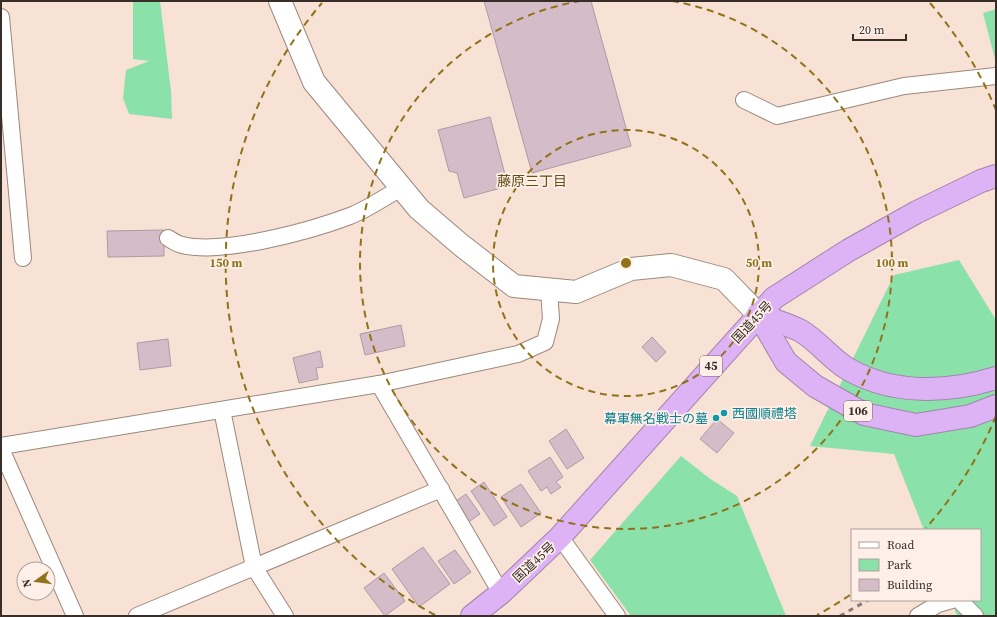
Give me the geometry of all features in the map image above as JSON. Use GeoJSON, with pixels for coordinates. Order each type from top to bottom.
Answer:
{"type":"FeatureCollection","features":[{"type":"Feature","properties":{"kind":"highway","name":"国道45号"},"geometry":{"type":"LineString","coordinates":[[472,616],[501,593],[560,537],[758,314],[774,298],[849,250],[945,198],[980,181],[996,176]]}},
{"type":"Feature","properties":{"kind":"highway","name":"106"},"geometry":{"type":"LineString","coordinates":[[758,314],[801,332],[847,369],[876,383],[922,390],[974,385],[996,378]]}},
{"type":"Feature","properties":{"kind":"highway","name":"106"},"geometry":{"type":"LineString","coordinates":[[758,314],[786,362],[816,386],[864,414],[916,426],[970,416],[996,406]]}},
{"type":"Feature","properties":{"kind":"street"},"geometry":{"type":"LineString","coordinates":[[280,1],[314,82],[401,188],[419,209],[461,245],[514,286],[576,292],[631,269],[671,266],[724,279],[758,314]]}},
{"type":"Feature","properties":{"kind":"street"},"geometry":{"type":"LineString","coordinates":[[1,17],[23,258]]}},
{"type":"Feature","properties":{"kind":"street"},"geometry":{"type":"LineString","coordinates":[[744,100],[777,116],[904,86],[996,76]]}},
{"type":"Feature","properties":{"kind":"street"},"geometry":{"type":"LineString","coordinates":[[168,238],[181,245],[195,247],[224,247],[263,240],[351,215],[401,188]]}},
{"type":"Feature","properties":{"kind":"street"},"geometry":{"type":"LineString","coordinates":[[1,446],[379,384],[518,354],[545,342],[551,319],[549,289]]}},
{"type":"Feature","properties":{"kind":"street"},"geometry":{"type":"LineString","coordinates":[[379,384],[501,593]]}},
{"type":"Feature","properties":{"kind":"street"},"geometry":{"type":"LineString","coordinates":[[222,410],[254,567],[285,616]]}},
{"type":"Feature","properties":{"kind":"street"},"geometry":{"type":"LineString","coordinates":[[1,449],[75,616]]}},
{"type":"Feature","properties":{"kind":"street"},"geometry":{"type":"LineString","coordinates":[[137,616],[441,489]]}},
{"type":"Feature","properties":{"kind":"street"},"geometry":{"type":"LineString","coordinates":[[560,537],[617,616]]}},
{"type":"Feature","properties":{"kind":"street"},"geometry":{"type":"LineString","coordinates":[[918,616],[938,604],[948,601]]}},
{"type":"Feature","properties":{"kind":"street"},"geometry":{"type":"LineString","coordinates":[[960,601],[975,616]]}},
{"type":"Feature","properties":{"kind":"green space"},"geometry":{"type":"Polygon","coordinates":[[[133,1],[160,1],[171,91],[172,119],[129,114],[123,98],[126,70],[149,61],[133,59],[133,1]]]}},
{"type":"Feature","properties":{"kind":"green space"},"geometry":{"type":"Polygon","coordinates":[[[996,9],[996,63],[983,13],[996,9]]]}},
{"type":"Feature","properties":{"kind":"green space"},"geometry":{"type":"Polygon","coordinates":[[[959,260],[996,320],[996,616],[957,616],[951,601],[981,601],[981,529],[924,529],[894,454],[810,446],[894,275],[959,260]]]}},
{"type":"Feature","properties":{"kind":"green space"},"geometry":{"type":"Polygon","coordinates":[[[681,456],[709,478],[737,496],[786,616],[631,616],[590,560],[681,456]]]}},
{"type":"Feature","properties":{"kind":"building"},"geometry":{"type":"Polygon","coordinates":[[[484,1],[591,1],[631,146],[532,173],[484,1]]]}},
{"type":"Feature","properties":{"kind":"building"},"geometry":{"type":"Polygon","coordinates":[[[490,117],[508,186],[464,198],[457,173],[449,171],[438,130],[490,117]]]}},
{"type":"Feature","properties":{"kind":"building"},"geometry":{"type":"Polygon","coordinates":[[[164,230],[164,256],[108,257],[107,231],[164,230]]]}},
{"type":"Feature","properties":{"kind":"building"},"geometry":{"type":"Polygon","coordinates":[[[401,325],[405,346],[365,355],[360,334],[401,325]]]}},
{"type":"Feature","properties":{"kind":"building"},"geometry":{"type":"Polygon","coordinates":[[[652,337],[666,352],[656,362],[642,347],[652,337]]]}},
{"type":"Feature","properties":{"kind":"building"},"geometry":{"type":"Polygon","coordinates":[[[168,339],[171,366],[140,370],[137,343],[168,339]]]}},
{"type":"Feature","properties":{"kind":"building"},"geometry":{"type":"Polygon","coordinates":[[[320,351],[323,367],[316,368],[318,379],[299,383],[293,358],[320,351]]]}},
{"type":"Feature","properties":{"kind":"building"},"geometry":{"type":"Polygon","coordinates":[[[717,419],[734,433],[717,453],[700,439],[717,419]]]}},
{"type":"Feature","properties":{"kind":"building"},"geometry":{"type":"Polygon","coordinates":[[[566,429],[584,458],[567,469],[549,441],[566,429]]]}},
{"type":"Feature","properties":{"kind":"building"},"geometry":{"type":"Polygon","coordinates":[[[550,457],[563,477],[556,482],[561,487],[551,494],[547,487],[541,491],[528,471],[550,457]]]}},
{"type":"Feature","properties":{"kind":"building"},"geometry":{"type":"Polygon","coordinates":[[[484,482],[507,517],[494,526],[471,491],[484,482]]]}},
{"type":"Feature","properties":{"kind":"building"},"geometry":{"type":"Polygon","coordinates":[[[521,484],[541,513],[521,527],[501,497],[521,484]]]}},
{"type":"Feature","properties":{"kind":"building"},"geometry":{"type":"Polygon","coordinates":[[[466,494],[480,514],[467,523],[453,503],[466,494]]]}},
{"type":"Feature","properties":{"kind":"building"},"geometry":{"type":"Polygon","coordinates":[[[423,547],[450,584],[419,607],[392,569],[423,547]]]}},
{"type":"Feature","properties":{"kind":"building"},"geometry":{"type":"Polygon","coordinates":[[[455,550],[471,572],[454,584],[438,561],[455,550]]]}},
{"type":"Feature","properties":{"kind":"building"},"geometry":{"type":"Polygon","coordinates":[[[384,573],[405,601],[385,616],[364,588],[384,573]]]}},
{"type":"Feature","properties":{"kind":"railway"},"geometry":{"type":"LineString","coordinates":[[840,616],[866,601]]}},
{"type":"Feature","properties":{"kind":"place","name":"西國順禮塔"},"geometry":{"type":"Point","coordinates":[724,413]}},
{"type":"Feature","properties":{"kind":"place","name":"幕軍無名戦士の墓"},"geometry":{"type":"Point","coordinates":[716,418]}},
{"type":"Feature","properties":{"kind":"district","name":"藤原三丁目"},"geometry":{"type":"Point","coordinates":[532,181]}}]}
